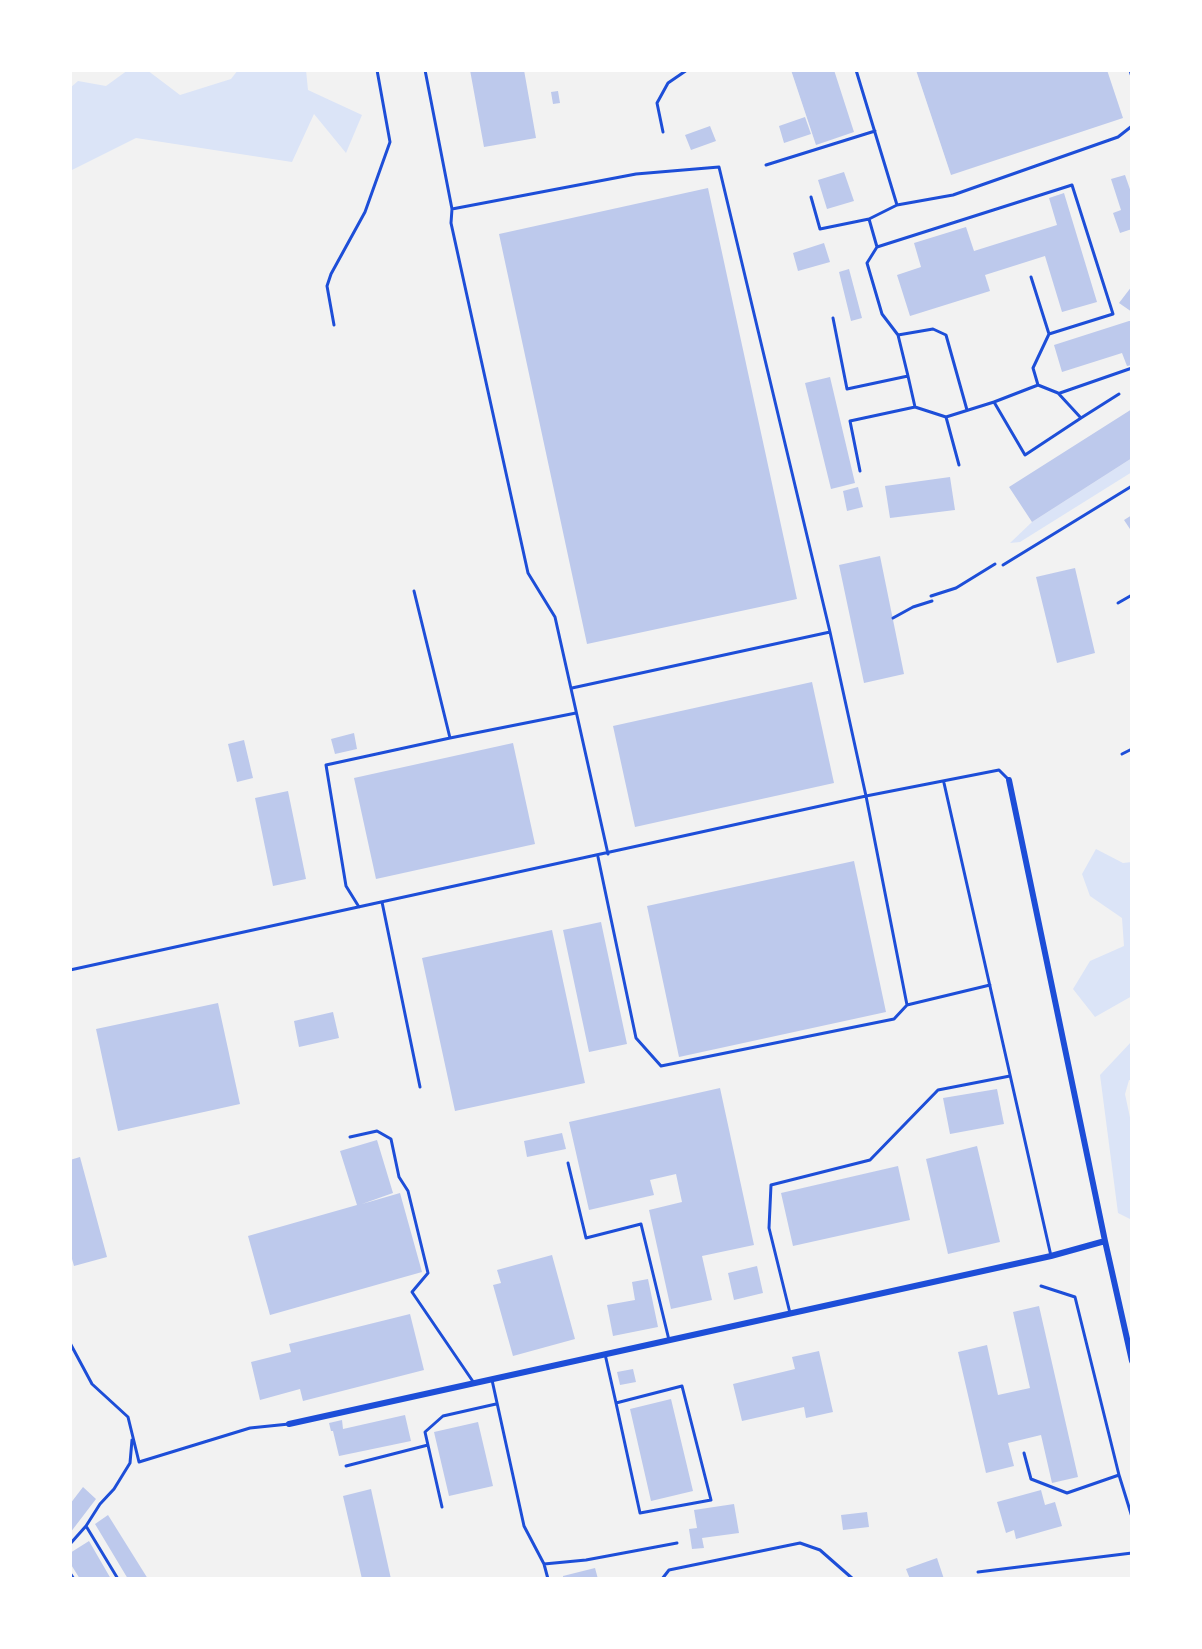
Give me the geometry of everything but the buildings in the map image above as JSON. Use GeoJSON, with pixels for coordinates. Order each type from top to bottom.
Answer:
{"type":"FeatureCollection","features":[{"type":"Feature","properties":{"kind":"street"},"geometry":{"type":"LineString","coordinates":[[1009,780],[1132,1361]]}},
{"type":"Feature","properties":{"kind":"street"},"geometry":{"type":"LineString","coordinates":[[289,1424],[1051,1256],[1105,1241]]}},
{"type":"Feature","properties":{"kind":"lane"},"geometry":{"type":"LineString","coordinates":[[334,325],[327,286],[365,212],[390,142],[377,70]]}},
{"type":"Feature","properties":{"kind":"lane"},"geometry":{"type":"LineString","coordinates":[[425,70],[452,209],[451,223],[528,573],[555,617],[608,854]]}},
{"type":"Feature","properties":{"kind":"lane"},"geometry":{"type":"LineString","coordinates":[[663,132],[657,103],[668,83],[687,70]]}},
{"type":"Feature","properties":{"kind":"lane"},"geometry":{"type":"LineString","coordinates":[[856,70],[897,205]]}},
{"type":"Feature","properties":{"kind":"lane"},"geometry":{"type":"LineString","coordinates":[[1130,70],[1132,77]]}},
{"type":"Feature","properties":{"kind":"lane"},"geometry":{"type":"LineString","coordinates":[[811,197],[820,229],[869,219],[897,205],[953,195],[1118,137],[1132,126]]}},
{"type":"Feature","properties":{"kind":"lane"},"geometry":{"type":"LineString","coordinates":[[766,165],[875,131]]}},
{"type":"Feature","properties":{"kind":"lane"},"geometry":{"type":"LineString","coordinates":[[452,209],[636,174],[719,167],[830,632],[907,1005]]}},
{"type":"Feature","properties":{"kind":"lane"},"geometry":{"type":"LineString","coordinates":[[915,407],[898,335],[882,314],[867,263],[877,247],[1072,185],[1113,314],[1049,334]]}},
{"type":"Feature","properties":{"kind":"lane"},"geometry":{"type":"LineString","coordinates":[[869,219],[877,247]]}},
{"type":"Feature","properties":{"kind":"lane"},"geometry":{"type":"LineString","coordinates":[[1031,277],[1049,334],[1033,368],[1038,385]]}},
{"type":"Feature","properties":{"kind":"lane"},"geometry":{"type":"LineString","coordinates":[[833,318],[847,389],[908,376]]}},
{"type":"Feature","properties":{"kind":"lane"},"geometry":{"type":"LineString","coordinates":[[898,335],[933,329],[946,335],[967,410]]}},
{"type":"Feature","properties":{"kind":"lane"},"geometry":{"type":"LineString","coordinates":[[1058,393],[1132,368]]}},
{"type":"Feature","properties":{"kind":"lane"},"geometry":{"type":"LineString","coordinates":[[860,471],[850,421],[915,407],[946,417],[1038,385],[1058,393],[1081,418]]}},
{"type":"Feature","properties":{"kind":"lane"},"geometry":{"type":"LineString","coordinates":[[994,402],[1025,455],[1119,394]]}},
{"type":"Feature","properties":{"kind":"lane"},"geometry":{"type":"LineString","coordinates":[[946,417],[959,465]]}},
{"type":"Feature","properties":{"kind":"lane"},"geometry":{"type":"LineString","coordinates":[[1003,565],[1132,486]]}},
{"type":"Feature","properties":{"kind":"lane"},"geometry":{"type":"LineString","coordinates":[[414,591],[450,738]]}},
{"type":"Feature","properties":{"kind":"lane"},"geometry":{"type":"LineString","coordinates":[[1118,603],[1132,595]]}},
{"type":"Feature","properties":{"kind":"lane"},"geometry":{"type":"LineString","coordinates":[[571,688],[830,632]]}},
{"type":"Feature","properties":{"kind":"lane"},"geometry":{"type":"LineString","coordinates":[[359,907],[346,886],[326,765],[576,713]]}},
{"type":"Feature","properties":{"kind":"lane"},"geometry":{"type":"LineString","coordinates":[[1122,754],[1132,749]]}},
{"type":"Feature","properties":{"kind":"lane"},"geometry":{"type":"LineString","coordinates":[[70,970],[866,796],[999,770],[1009,780]]}},
{"type":"Feature","properties":{"kind":"lane"},"geometry":{"type":"LineString","coordinates":[[944,782],[1051,1256]]}},
{"type":"Feature","properties":{"kind":"lane"},"geometry":{"type":"LineString","coordinates":[[598,856],[636,1038],[661,1066],[894,1019],[907,1005],[990,985]]}},
{"type":"Feature","properties":{"kind":"lane"},"geometry":{"type":"LineString","coordinates":[[382,902],[420,1087]]}},
{"type":"Feature","properties":{"kind":"lane"},"geometry":{"type":"LineString","coordinates":[[791,1314],[769,1228],[771,1185],[870,1160],[938,1090],[1010,1076]]}},
{"type":"Feature","properties":{"kind":"lane"},"geometry":{"type":"LineString","coordinates":[[350,1137],[377,1131],[391,1139],[399,1177],[408,1191],[428,1273],[412,1292],[474,1383]]}},
{"type":"Feature","properties":{"kind":"lane"},"geometry":{"type":"LineString","coordinates":[[568,1163],[586,1238],[641,1224],[669,1340]]}},
{"type":"Feature","properties":{"kind":"lane"},"geometry":{"type":"LineString","coordinates":[[1041,1286],[1075,1297],[1132,1517]]}},
{"type":"Feature","properties":{"kind":"lane"},"geometry":{"type":"LineString","coordinates":[[70,1343],[92,1384],[128,1417],[139,1462],[250,1428],[289,1424]]}},
{"type":"Feature","properties":{"kind":"lane"},"geometry":{"type":"LineString","coordinates":[[605,1354],[640,1513],[711,1500],[682,1386],[616,1403]]}},
{"type":"Feature","properties":{"kind":"lane"},"geometry":{"type":"LineString","coordinates":[[492,1380],[524,1526],[544,1564],[548,1579]]}},
{"type":"Feature","properties":{"kind":"lane"},"geometry":{"type":"LineString","coordinates":[[442,1507],[425,1432],[443,1416],[496,1404]]}},
{"type":"Feature","properties":{"kind":"lane"},"geometry":{"type":"LineString","coordinates":[[70,1544],[114,1489],[130,1463],[133,1436]]}},
{"type":"Feature","properties":{"kind":"lane"},"geometry":{"type":"LineString","coordinates":[[346,1466],[428,1445]]}},
{"type":"Feature","properties":{"kind":"lane"},"geometry":{"type":"LineString","coordinates":[[1024,1453],[1031,1479],[1067,1493],[1119,1475]]}},
{"type":"Feature","properties":{"kind":"lane"},"geometry":{"type":"LineString","coordinates":[[86,1526],[118,1579]]}},
{"type":"Feature","properties":{"kind":"lane"},"geometry":{"type":"LineString","coordinates":[[544,1564],[586,1560],[677,1543]]}},
{"type":"Feature","properties":{"kind":"lane"},"geometry":{"type":"LineString","coordinates":[[662,1579],[669,1570],[800,1543],[820,1550],[853,1579]]}},
{"type":"Feature","properties":{"kind":"lane"},"geometry":{"type":"LineString","coordinates":[[978,1572],[1132,1553]]}},
{"type":"Feature","properties":{"kind":"lane"},"geometry":{"type":"LineString","coordinates":[[70,1573],[74,1579]]}},
{"type":"Feature","properties":{"kind":"path"},"geometry":{"type":"LineString","coordinates":[[931,596],[956,588],[993,565]]}},
{"type":"Feature","properties":{"kind":"path"},"geometry":{"type":"LineString","coordinates":[[893,618],[932,601]]}},
{"type":"Feature","properties":{"kind":"shaded area"},"geometry":{"type":"Polygon","coordinates":[[[128,70],[147,70],[180,95],[231,79],[238,70],[306,70],[308,90],[362,115],[346,153],[314,114],[292,162],[136,138],[70,171],[70,88],[78,81],[106,86],[128,70]]]}},
{"type":"Feature","properties":{"kind":"shaded area"},"geometry":{"type":"Polygon","coordinates":[[[1132,458],[1132,472],[1020,542],[1010,543],[1032,522],[1132,458]]]}},
{"type":"Feature","properties":{"kind":"shaded area"},"geometry":{"type":"Polygon","coordinates":[[[1096,849],[1123,863],[1132,862],[1132,996],[1095,1017],[1073,989],[1090,961],[1124,946],[1122,918],[1090,896],[1082,874],[1096,849]]]}},
{"type":"Feature","properties":{"kind":"shaded area"},"geometry":{"type":"Polygon","coordinates":[[[1132,1041],[1132,1081],[1129,1080],[1125,1094],[1132,1127],[1132,1220],[1118,1213],[1100,1075],[1132,1041]]]}}]}
